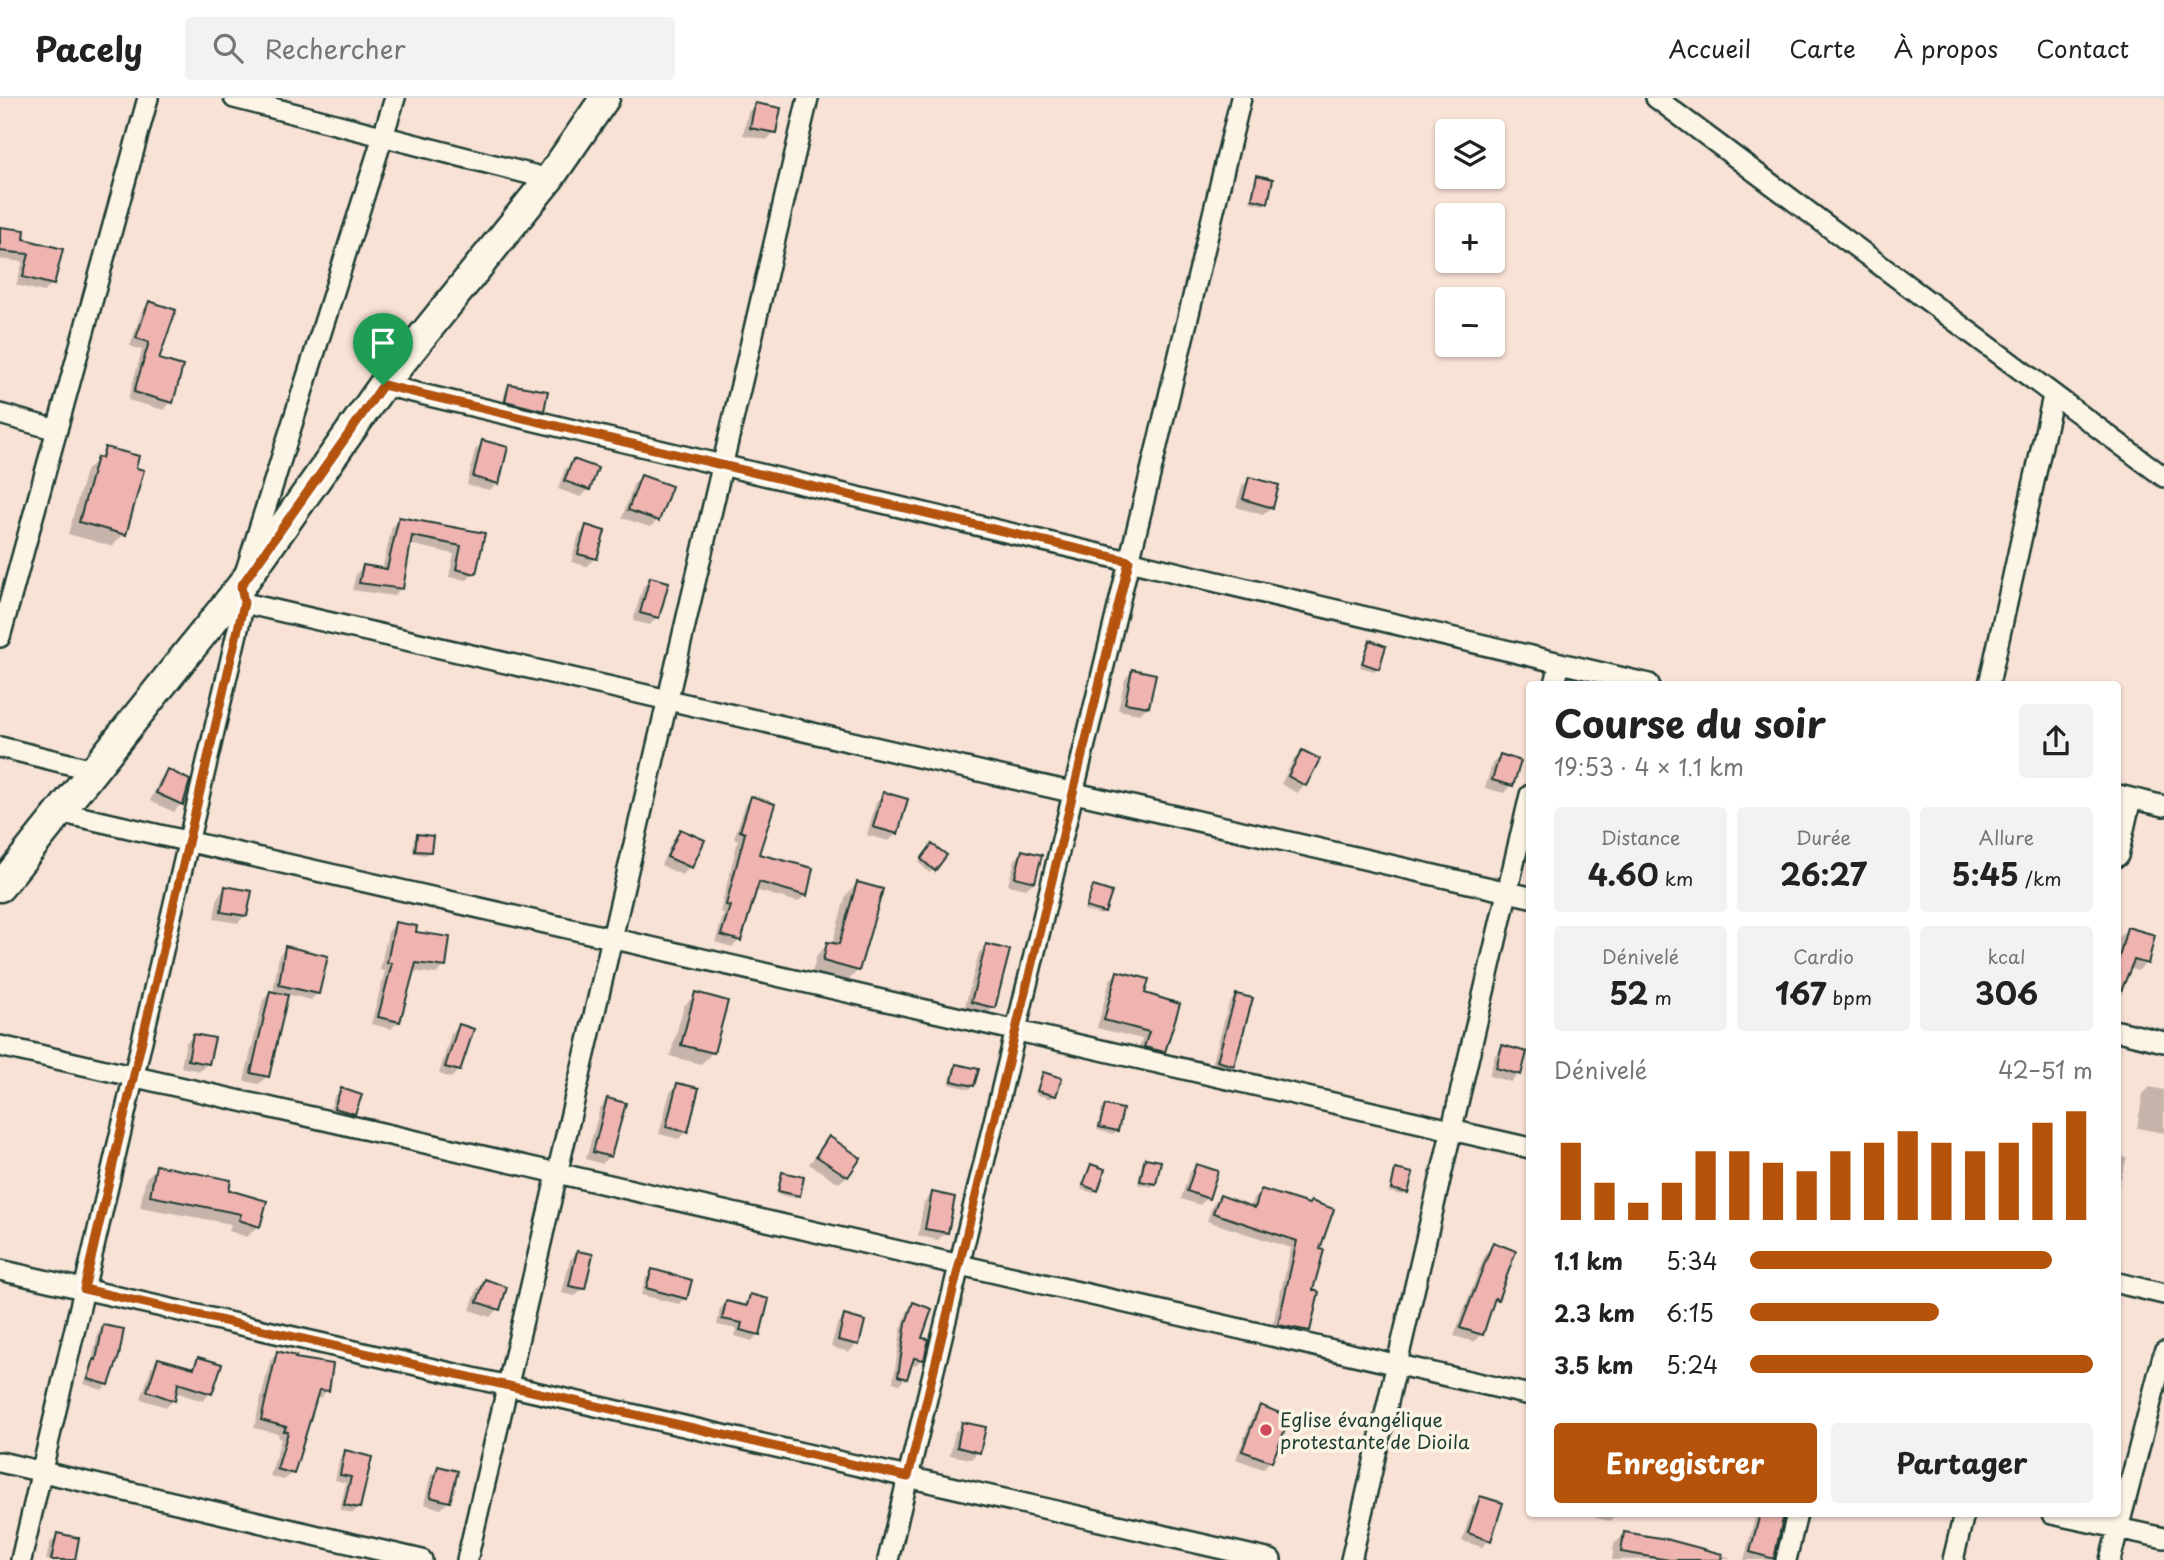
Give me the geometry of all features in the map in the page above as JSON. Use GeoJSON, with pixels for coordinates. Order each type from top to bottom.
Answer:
{"type":"FeatureCollection","features":[{"type":"Feature","properties":{"kind":"street"},"geometry":{"type":"LineString","coordinates":[[0,637],[148,98]]}},
{"type":"Feature","properties":{"kind":"street"},"geometry":{"type":"LineString","coordinates":[[234,98],[549,179]]}},
{"type":"Feature","properties":{"kind":"street"},"geometry":{"type":"LineString","coordinates":[[21,1560],[188,842],[242,595],[395,98]]}},
{"type":"Feature","properties":{"kind":"street"},"geometry":{"type":"LineString","coordinates":[[0,887],[93,770],[242,595],[383,385],[549,179],[605,98]]}},
{"type":"Feature","properties":{"kind":"street"},"geometry":{"type":"LineString","coordinates":[[467,1560],[808,98]]}},
{"type":"Feature","properties":{"kind":"street"},"geometry":{"type":"LineString","coordinates":[[888,1560],[1241,98]]}},
{"type":"Feature","properties":{"kind":"street"},"geometry":{"type":"LineString","coordinates":[[1656,98],[2164,477]]}},
{"type":"Feature","properties":{"kind":"street"},"geometry":{"type":"LineString","coordinates":[[383,385],[1636,681]]}},
{"type":"Feature","properties":{"kind":"street"},"geometry":{"type":"LineString","coordinates":[[1990,681],[2053,396]]}},
{"type":"Feature","properties":{"kind":"street"},"geometry":{"type":"LineString","coordinates":[[0,414],[57,430]]}},
{"type":"Feature","properties":{"kind":"street"},"geometry":{"type":"LineString","coordinates":[[242,595],[668,700],[1526,896]]}},
{"type":"Feature","properties":{"kind":"street"},"geometry":{"type":"LineString","coordinates":[[1556,681],[1560,663]]}},
{"type":"Feature","properties":{"kind":"street"},"geometry":{"type":"LineString","coordinates":[[0,747],[93,770]]}},
{"type":"Feature","properties":{"kind":"street"},"geometry":{"type":"LineString","coordinates":[[2121,826],[2124,797],[2164,806]]}},
{"type":"Feature","properties":{"kind":"street"},"geometry":{"type":"LineString","coordinates":[[1351,1560],[1526,812]]}},
{"type":"Feature","properties":{"kind":"street"},"geometry":{"type":"LineString","coordinates":[[59,813],[1526,1147]]}},
{"type":"Feature","properties":{"kind":"street"},"geometry":{"type":"LineString","coordinates":[[2121,1032],[2164,1042]]}},
{"type":"Feature","properties":{"kind":"street"},"geometry":{"type":"LineString","coordinates":[[0,1046],[1526,1394]]}},
{"type":"Feature","properties":{"kind":"street"},"geometry":{"type":"LineString","coordinates":[[0,1270],[1270,1560]]}},
{"type":"Feature","properties":{"kind":"street"},"geometry":{"type":"LineString","coordinates":[[2121,1284],[2164,1294]]}},
{"type":"Feature","properties":{"kind":"street"},"geometry":{"type":"LineString","coordinates":[[2121,1517],[2164,1352]]}},
{"type":"Feature","properties":{"kind":"street"},"geometry":{"type":"LineString","coordinates":[[0,1462],[422,1560]]}},
{"type":"Feature","properties":{"kind":"street"},"geometry":{"type":"LineString","coordinates":[[1786,1560],[1796,1517]]}},
{"type":"Feature","properties":{"kind":"street"},"geometry":{"type":"LineString","coordinates":[[1953,1560],[1963,1517]]}},
{"type":"Feature","properties":{"kind":"street"},"geometry":{"type":"LineString","coordinates":[[2066,1517],[2164,1538]]}},
{"type":"Feature","properties":{"kind":"street"},"geometry":{"type":"LineString","coordinates":[[2110,1560],[2121,1517]]}},
{"type":"Feature","properties":{"kind":"building"},"geometry":{"type":"Polygon","coordinates":[[[755,103],[781,108],[776,133],[750,128],[755,103]]]}},
{"type":"Feature","properties":{"kind":"building"},"geometry":{"type":"Polygon","coordinates":[[[1257,175],[1273,179],[1268,203],[1252,199],[1257,175]]]}},
{"type":"Feature","properties":{"kind":"building"},"geometry":{"type":"Polygon","coordinates":[[[0,227],[25,230],[24,239],[63,249],[54,285],[23,277],[29,254],[0,251],[0,227]]]}},
{"type":"Feature","properties":{"kind":"building"},"geometry":{"type":"Polygon","coordinates":[[[149,301],[176,310],[159,359],[183,366],[173,403],[134,392],[149,342],[136,338],[149,301]]]}},
{"type":"Feature","properties":{"kind":"building"},"geometry":{"type":"Polygon","coordinates":[[[509,384],[548,391],[544,411],[505,401],[509,384]]]}},
{"type":"Feature","properties":{"kind":"building"},"geometry":{"type":"Polygon","coordinates":[[[482,440],[508,447],[499,484],[473,477],[482,440]]]}},
{"type":"Feature","properties":{"kind":"building"},"geometry":{"type":"Polygon","coordinates":[[[105,447],[139,456],[136,468],[144,470],[126,535],[79,522],[97,457],[102,458],[105,447]]]}},
{"type":"Feature","properties":{"kind":"building"},"geometry":{"type":"Polygon","coordinates":[[[573,459],[598,468],[590,490],[564,481],[573,459]]]}},
{"type":"Feature","properties":{"kind":"building"},"geometry":{"type":"Polygon","coordinates":[[[641,475],[672,486],[659,521],[628,510],[641,475]]]}},
{"type":"Feature","properties":{"kind":"building"},"geometry":{"type":"Polygon","coordinates":[[[1249,477],[1279,485],[1273,508],[1243,499],[1249,477]]]}},
{"type":"Feature","properties":{"kind":"building"},"geometry":{"type":"Polygon","coordinates":[[[399,517],[485,533],[476,574],[456,569],[461,546],[412,536],[403,589],[359,583],[363,565],[387,569],[399,517]]]}},
{"type":"Feature","properties":{"kind":"building"},"geometry":{"type":"Polygon","coordinates":[[[586,525],[605,531],[597,559],[578,554],[586,525]]]}},
{"type":"Feature","properties":{"kind":"building"},"geometry":{"type":"Polygon","coordinates":[[[650,577],[669,582],[659,618],[640,613],[650,577]]]}},
{"type":"Feature","properties":{"kind":"building"},"geometry":{"type":"Polygon","coordinates":[[[1370,640],[1386,646],[1379,669],[1362,663],[1370,640]]]}},
{"type":"Feature","properties":{"kind":"building"},"geometry":{"type":"Polygon","coordinates":[[[1132,669],[1156,674],[1149,707],[1125,703],[1132,669]]]}},
{"type":"Feature","properties":{"kind":"building"},"geometry":{"type":"Polygon","coordinates":[[[1302,750],[1320,759],[1306,786],[1288,776],[1302,750]]]}},
{"type":"Feature","properties":{"kind":"building"},"geometry":{"type":"Polygon","coordinates":[[[1500,754],[1521,761],[1513,786],[1492,780],[1500,754]]]}},
{"type":"Feature","properties":{"kind":"building"},"geometry":{"type":"Polygon","coordinates":[[[167,769],[190,780],[183,805],[156,793],[167,769]]]}},
{"type":"Feature","properties":{"kind":"building"},"geometry":{"type":"Polygon","coordinates":[[[883,792],[908,799],[898,834],[873,827],[883,792]]]}},
{"type":"Feature","properties":{"kind":"building"},"geometry":{"type":"Polygon","coordinates":[[[751,796],[775,804],[759,854],[813,868],[807,896],[759,882],[741,941],[721,935],[730,906],[726,905],[745,833],[740,831],[751,796]]]}},
{"type":"Feature","properties":{"kind":"building"},"geometry":{"type":"Polygon","coordinates":[[[680,829],[705,840],[692,868],[667,857],[680,829]]]}},
{"type":"Feature","properties":{"kind":"building"},"geometry":{"type":"Polygon","coordinates":[[[417,834],[433,836],[431,852],[415,851],[417,834]]]}},
{"type":"Feature","properties":{"kind":"building"},"geometry":{"type":"Polygon","coordinates":[[[932,844],[947,855],[935,871],[921,859],[932,844]]]}},
{"type":"Feature","properties":{"kind":"building"},"geometry":{"type":"Polygon","coordinates":[[[1022,850],[1042,855],[1035,882],[1015,877],[1022,850]]]}},
{"type":"Feature","properties":{"kind":"building"},"geometry":{"type":"Polygon","coordinates":[[[857,882],[883,889],[859,971],[823,961],[827,942],[839,944],[857,882]]]}},
{"type":"Feature","properties":{"kind":"building"},"geometry":{"type":"Polygon","coordinates":[[[225,886],[252,891],[247,916],[221,912],[225,886]]]}},
{"type":"Feature","properties":{"kind":"building"},"geometry":{"type":"Polygon","coordinates":[[[1093,886],[1112,892],[1105,913],[1086,907],[1093,886]]]}},
{"type":"Feature","properties":{"kind":"building"},"geometry":{"type":"Polygon","coordinates":[[[395,922],[417,926],[416,932],[450,937],[446,967],[416,963],[400,1022],[378,1017],[392,963],[387,963],[395,922]]]}},
{"type":"Feature","properties":{"kind":"building"},"geometry":{"type":"Polygon","coordinates":[[[2127,927],[2155,935],[2148,964],[2134,960],[2121,991],[2121,950],[2127,927]]]}},
{"type":"Feature","properties":{"kind":"building"},"geometry":{"type":"Polygon","coordinates":[[[986,944],[1010,950],[995,1008],[971,1002],[986,944]]]}},
{"type":"Feature","properties":{"kind":"building"},"geometry":{"type":"Polygon","coordinates":[[[285,946],[328,956],[319,994],[279,985],[285,946]]]}},
{"type":"Feature","properties":{"kind":"building"},"geometry":{"type":"Polygon","coordinates":[[[1117,971],[1149,979],[1145,993],[1180,1004],[1165,1052],[1144,1047],[1149,1032],[1104,1020],[1117,971]]]}},
{"type":"Feature","properties":{"kind":"building"},"geometry":{"type":"Polygon","coordinates":[[[270,991],[288,995],[269,1077],[251,1073],[270,991]]]}},
{"type":"Feature","properties":{"kind":"building"},"geometry":{"type":"Polygon","coordinates":[[[695,992],[728,1001],[714,1053],[681,1045],[695,992]]]}},
{"type":"Feature","properties":{"kind":"building"},"geometry":{"type":"Polygon","coordinates":[[[1236,994],[1253,998],[1234,1066],[1217,1061],[1236,994]]]}},
{"type":"Feature","properties":{"kind":"building"},"geometry":{"type":"Polygon","coordinates":[[[459,1024],[474,1029],[460,1071],[445,1067],[459,1024]]]}},
{"type":"Feature","properties":{"kind":"building"},"geometry":{"type":"Polygon","coordinates":[[[193,1034],[215,1038],[209,1064],[188,1060],[193,1034]]]}},
{"type":"Feature","properties":{"kind":"building"},"geometry":{"type":"Polygon","coordinates":[[[1502,1045],[1526,1052],[1521,1075],[1496,1068],[1502,1045]]]}},
{"type":"Feature","properties":{"kind":"building"},"geometry":{"type":"Polygon","coordinates":[[[956,1064],[979,1069],[974,1086],[952,1081],[956,1064]]]}},
{"type":"Feature","properties":{"kind":"building"},"geometry":{"type":"Polygon","coordinates":[[[1043,1072],[1062,1078],[1056,1096],[1037,1091],[1043,1072]]]}},
{"type":"Feature","properties":{"kind":"building"},"geometry":{"type":"Polygon","coordinates":[[[677,1083],[699,1088],[688,1132],[666,1127],[677,1083]]]}},
{"type":"Feature","properties":{"kind":"building"},"geometry":{"type":"Polygon","coordinates":[[[341,1088],[362,1095],[355,1114],[334,1108],[341,1088]]]}},
{"type":"Feature","properties":{"kind":"building"},"geometry":{"type":"Polygon","coordinates":[[[607,1098],[626,1103],[611,1157],[593,1152],[607,1098]]]}},
{"type":"Feature","properties":{"kind":"building"},"geometry":{"type":"Polygon","coordinates":[[[1105,1105],[1123,1109],[1118,1131],[1099,1127],[1105,1105]]]}},
{"type":"Feature","properties":{"kind":"building"},"geometry":{"type":"Polygon","coordinates":[[[829,1136],[861,1158],[848,1177],[816,1156],[829,1136]]]}},
{"type":"Feature","properties":{"kind":"building"},"geometry":{"type":"Polygon","coordinates":[[[1145,1158],[1161,1161],[1156,1184],[1140,1181],[1145,1158]]]}},
{"type":"Feature","properties":{"kind":"building"},"geometry":{"type":"Polygon","coordinates":[[[1091,1164],[1105,1169],[1098,1191],[1083,1185],[1091,1164]]]}},
{"type":"Feature","properties":{"kind":"building"},"geometry":{"type":"Polygon","coordinates":[[[1196,1164],[1218,1171],[1209,1199],[1187,1191],[1196,1164]]]}},
{"type":"Feature","properties":{"kind":"building"},"geometry":{"type":"Polygon","coordinates":[[[156,1165],[231,1180],[229,1190],[267,1201],[260,1227],[239,1220],[241,1214],[150,1196],[156,1165]]]}},
{"type":"Feature","properties":{"kind":"building"},"geometry":{"type":"Polygon","coordinates":[[[1395,1169],[1413,1173],[1408,1193],[1391,1189],[1395,1169]]]}},
{"type":"Feature","properties":{"kind":"building"},"geometry":{"type":"Polygon","coordinates":[[[782,1172],[804,1177],[800,1196],[778,1191],[782,1172]]]}},
{"type":"Feature","properties":{"kind":"building"},"geometry":{"type":"Polygon","coordinates":[[[1261,1189],[1334,1209],[1320,1249],[1324,1250],[1313,1290],[1319,1292],[1310,1331],[1278,1325],[1297,1241],[1213,1213],[1220,1195],[1255,1208],[1261,1189]]]}},
{"type":"Feature","properties":{"kind":"building"},"geometry":{"type":"Polygon","coordinates":[[[932,1192],[955,1197],[948,1233],[925,1229],[932,1192]]]}},
{"type":"Feature","properties":{"kind":"building"},"geometry":{"type":"Polygon","coordinates":[[[1493,1242],[1516,1251],[1498,1300],[1495,1298],[1483,1335],[1460,1328],[1493,1242]]]}},
{"type":"Feature","properties":{"kind":"building"},"geometry":{"type":"Polygon","coordinates":[[[577,1251],[593,1254],[585,1289],[569,1286],[577,1251]]]}},
{"type":"Feature","properties":{"kind":"building"},"geometry":{"type":"Polygon","coordinates":[[[652,1269],[692,1280],[687,1299],[646,1288],[652,1269]]]}},
{"type":"Feature","properties":{"kind":"building"},"geometry":{"type":"Polygon","coordinates":[[[485,1279],[507,1287],[500,1310],[477,1302],[485,1279]]]}},
{"type":"Feature","properties":{"kind":"building"},"geometry":{"type":"Polygon","coordinates":[[[750,1294],[769,1299],[760,1335],[740,1330],[742,1323],[722,1319],[726,1301],[747,1306],[750,1294]]]}},
{"type":"Feature","properties":{"kind":"building"},"geometry":{"type":"Polygon","coordinates":[[[913,1302],[932,1309],[922,1338],[929,1339],[924,1360],[914,1358],[907,1379],[898,1376],[906,1323],[913,1302]]]}},
{"type":"Feature","properties":{"kind":"building"},"geometry":{"type":"Polygon","coordinates":[[[844,1315],[865,1321],[859,1345],[838,1340],[844,1315]]]}},
{"type":"Feature","properties":{"kind":"building"},"geometry":{"type":"Polygon","coordinates":[[[103,1325],[124,1329],[119,1356],[109,1385],[88,1379],[94,1359],[96,1360],[103,1325]]]}},
{"type":"Feature","properties":{"kind":"building"},"geometry":{"type":"Polygon","coordinates":[[[277,1351],[296,1356],[295,1358],[333,1364],[329,1391],[319,1390],[294,1474],[277,1469],[288,1432],[284,1431],[286,1427],[261,1420],[277,1351]]]}},
{"type":"Feature","properties":{"kind":"building"},"geometry":{"type":"Polygon","coordinates":[[[198,1357],[222,1364],[212,1394],[178,1383],[175,1401],[147,1391],[158,1358],[194,1368],[198,1357]]]}},
{"type":"Feature","properties":{"kind":"building"},"geometry":{"type":"Polygon","coordinates":[[[1260,1405],[1290,1417],[1272,1462],[1242,1451],[1260,1405]]]}},
{"type":"Feature","properties":{"kind":"building"},"geometry":{"type":"Polygon","coordinates":[[[962,1422],[986,1427],[980,1453],[957,1447],[962,1422]]]}},
{"type":"Feature","properties":{"kind":"building"},"geometry":{"type":"Polygon","coordinates":[[[345,1450],[372,1457],[360,1508],[344,1505],[351,1477],[340,1475],[345,1450]]]}},
{"type":"Feature","properties":{"kind":"building"},"geometry":{"type":"Polygon","coordinates":[[[438,1466],[458,1471],[450,1502],[430,1497],[438,1466]]]}},
{"type":"Feature","properties":{"kind":"building"},"geometry":{"type":"Polygon","coordinates":[[[1480,1496],[1503,1503],[1491,1541],[1468,1533],[1480,1496]]]}},
{"type":"Feature","properties":{"kind":"building"},"geometry":{"type":"Polygon","coordinates":[[[1759,1517],[1783,1517],[1774,1559],[1750,1552],[1759,1517]]]}},
{"type":"Feature","properties":{"kind":"building"},"geometry":{"type":"Polygon","coordinates":[[[1624,1532],[1666,1539],[1722,1554],[1721,1560],[1669,1560],[1621,1552],[1624,1532]]]}},
{"type":"Feature","properties":{"kind":"building"},"geometry":{"type":"Polygon","coordinates":[[[57,1533],[79,1538],[75,1560],[51,1560],[57,1533]]]}},
{"type":"Feature","properties":{"kind":"place","name":"Eglise évangélique protestante de Dioila"},"geometry":{"type":"Point","coordinates":[1266,1430]}},
{"type":"Feature","properties":{"kind":"route"},"geometry":{"type":"LineString","coordinates":[[383,385],[1129,561],[908,1477],[84,1289],[244,603],[241,586],[383,385]]}}]}
